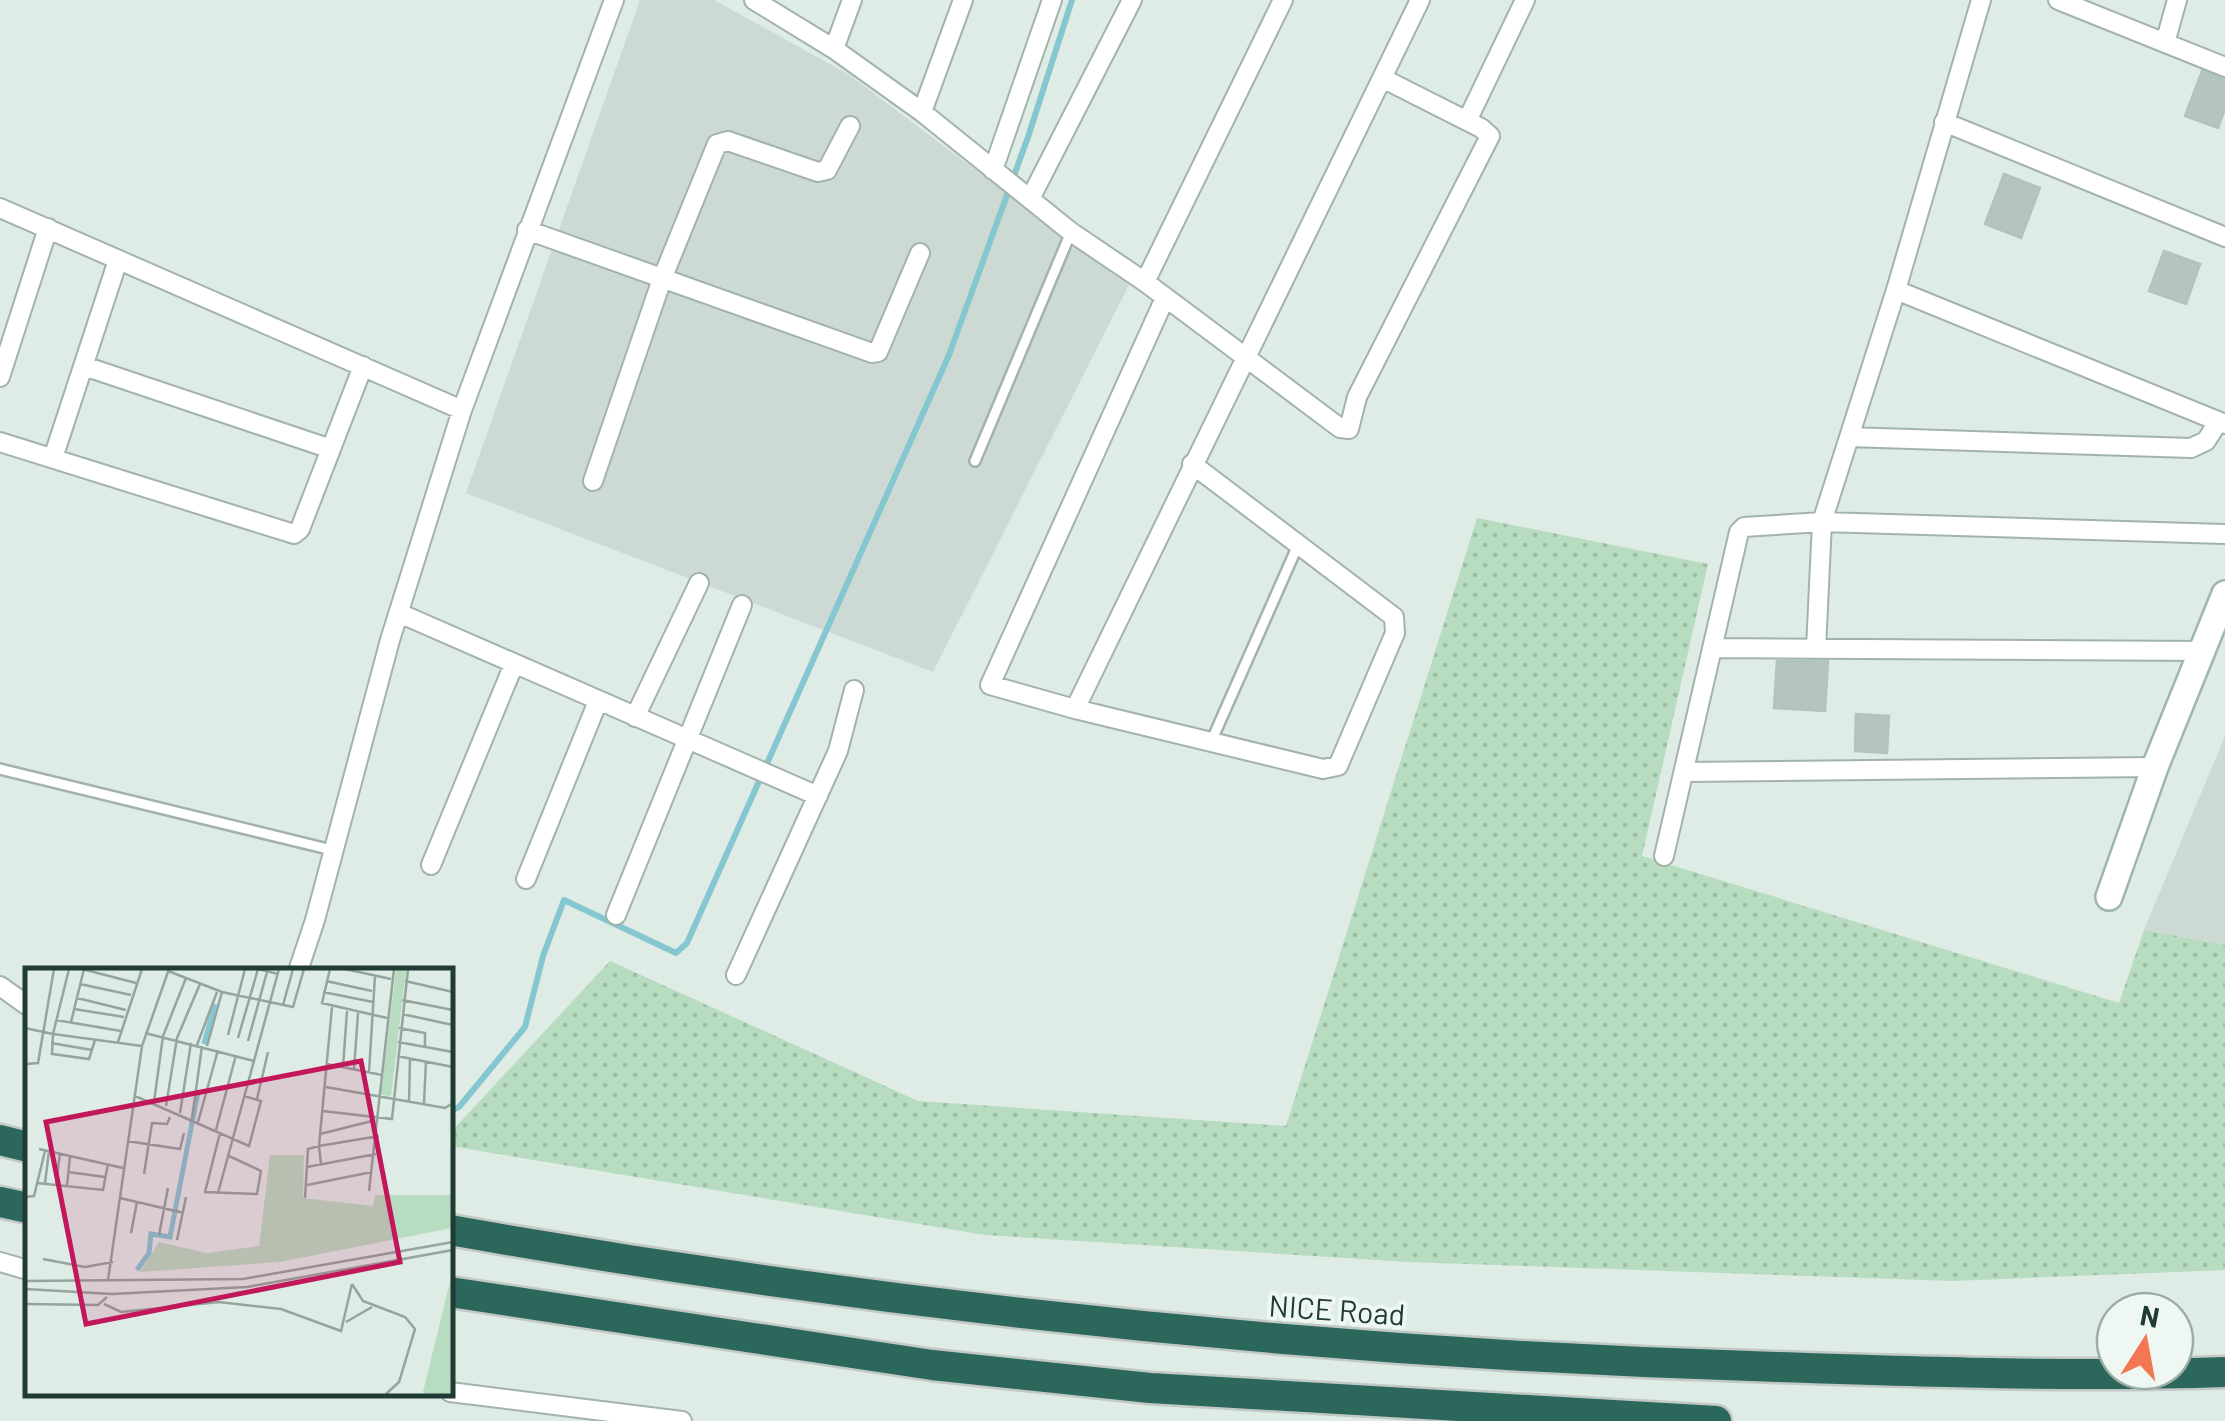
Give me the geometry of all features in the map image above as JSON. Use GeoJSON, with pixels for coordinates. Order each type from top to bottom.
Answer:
{"type":"FeatureCollection","features":[{"type":"Feature","properties":{"kind":"highway"},"geometry":{"type":"LineString","coordinates":[[0,1140],[25,1145]]}},
{"type":"Feature","properties":{"kind":"highway"},"geometry":{"type":"LineString","coordinates":[[0,1202],[25,1207]]}},
{"type":"Feature","properties":{"kind":"highway","name":"NICE Road"},"geometry":{"type":"LineString","coordinates":[[452,1230],[636,1262],[941,1305],[1276,1340],[1577,1361],[1900,1371],[2225,1372]]}},
{"type":"Feature","properties":{"kind":"highway"},"geometry":{"type":"LineString","coordinates":[[452,1292],[932,1365],[1150,1388],[1716,1421]]}},
{"type":"Feature","properties":{"kind":"street"},"geometry":{"type":"LineString","coordinates":[[299,968],[398,614],[462,410],[614,0]]}},
{"type":"Feature","properties":{"kind":"street"},"geometry":{"type":"LineString","coordinates":[[756,0],[834,48],[922,112],[1071,232],[1145,282],[1340,428],[1349,430],[1357,397],[1490,136],[1382,78]]}},
{"type":"Feature","properties":{"kind":"street"},"geometry":{"type":"LineString","coordinates":[[834,48],[852,0]]}},
{"type":"Feature","properties":{"kind":"street"},"geometry":{"type":"LineString","coordinates":[[922,112],[963,0]]}},
{"type":"Feature","properties":{"kind":"street"},"geometry":{"type":"LineString","coordinates":[[993,170],[1052,0]]}},
{"type":"Feature","properties":{"kind":"street"},"geometry":{"type":"LineString","coordinates":[[1030,199],[1132,0]]}},
{"type":"Feature","properties":{"kind":"street"},"geometry":{"type":"LineString","coordinates":[[1145,282],[1282,0]]}},
{"type":"Feature","properties":{"kind":"street"},"geometry":{"type":"LineString","coordinates":[[1075,710],[1420,0]]}},
{"type":"Feature","properties":{"kind":"street"},"geometry":{"type":"LineString","coordinates":[[1468,121],[1525,0]]}},
{"type":"Feature","properties":{"kind":"street"},"geometry":{"type":"LineString","coordinates":[[1816,649],[1822,522],[1896,290],[1981,0]]}},
{"type":"Feature","properties":{"kind":"street"},"geometry":{"type":"LineString","coordinates":[[2058,0],[2093,7],[2225,68]]}},
{"type":"Feature","properties":{"kind":"street"},"geometry":{"type":"LineString","coordinates":[[2165,43],[2177,0]]}},
{"type":"Feature","properties":{"kind":"street"},"geometry":{"type":"LineString","coordinates":[[1944,122],[2225,237]]}},
{"type":"Feature","properties":{"kind":"street"},"geometry":{"type":"LineString","coordinates":[[593,481],[662,279],[717,144],[728,141],[818,172],[826,170],[850,126]]}},
{"type":"Feature","properties":{"kind":"street"},"geometry":{"type":"LineString","coordinates":[[0,208],[462,410]]}},
{"type":"Feature","properties":{"kind":"street"},"geometry":{"type":"LineString","coordinates":[[0,377],[48,228]]}},
{"type":"Feature","properties":{"kind":"street"},"geometry":{"type":"LineString","coordinates":[[527,230],[872,354],[878,352],[920,254]]}},
{"type":"Feature","properties":{"kind":"street"},"geometry":{"type":"LineString","coordinates":[[54,458],[118,260]]}},
{"type":"Feature","properties":{"kind":"street"},"geometry":{"type":"LineString","coordinates":[[1849,438],[2191,448],[2206,442],[2222,423],[1896,290]]}},
{"type":"Feature","properties":{"kind":"street"},"geometry":{"type":"LineString","coordinates":[[1166,298],[990,685],[1075,710],[1323,769],[1338,766],[1396,624],[1394,617],[1192,464]]}},
{"type":"Feature","properties":{"kind":"street"},"geometry":{"type":"LineString","coordinates":[[84,366],[331,448]]}},
{"type":"Feature","properties":{"kind":"street"},"geometry":{"type":"LineString","coordinates":[[0,442],[294,534],[300,530],[363,366]]}},
{"type":"Feature","properties":{"kind":"street"},"geometry":{"type":"LineString","coordinates":[[1664,856],[1739,532],[1744,526],[1822,522],[2225,534]]}},
{"type":"Feature","properties":{"kind":"street"},"geometry":{"type":"LineString","coordinates":[[635,717],[699,583]]}},
{"type":"Feature","properties":{"kind":"street"},"geometry":{"type":"LineString","coordinates":[[2108,897],[2225,594]]}},
{"type":"Feature","properties":{"kind":"street"},"geometry":{"type":"LineString","coordinates":[[616,915],[742,605]]}},
{"type":"Feature","properties":{"kind":"street"},"geometry":{"type":"LineString","coordinates":[[398,614],[818,796]]}},
{"type":"Feature","properties":{"kind":"street"},"geometry":{"type":"LineString","coordinates":[[1712,648],[2203,651]]}},
{"type":"Feature","properties":{"kind":"street"},"geometry":{"type":"LineString","coordinates":[[431,865],[514,664]]}},
{"type":"Feature","properties":{"kind":"street"},"geometry":{"type":"LineString","coordinates":[[736,976],[838,751],[854,690]]}},
{"type":"Feature","properties":{"kind":"street"},"geometry":{"type":"LineString","coordinates":[[526,879],[598,701]]}},
{"type":"Feature","properties":{"kind":"street"},"geometry":{"type":"LineString","coordinates":[[1684,772],[2155,767]]}},
{"type":"Feature","properties":{"kind":"street"},"geometry":{"type":"LineString","coordinates":[[0,986],[25,1004]]}},
{"type":"Feature","properties":{"kind":"street"},"geometry":{"type":"LineString","coordinates":[[0,1262],[25,1269]]}},
{"type":"Feature","properties":{"kind":"street"},"geometry":{"type":"LineString","coordinates":[[452,1392],[682,1421]]}},
{"type":"Feature","properties":{"kind":"lane"},"geometry":{"type":"LineString","coordinates":[[975,461],[1071,232]]}},
{"type":"Feature","properties":{"kind":"lane"},"geometry":{"type":"LineString","coordinates":[[1210,742],[1298,545]]}},
{"type":"Feature","properties":{"kind":"lane"},"geometry":{"type":"LineString","coordinates":[[0,769],[332,850]]}},
{"type":"Feature","properties":{"kind":"shaded area"},"geometry":{"type":"Polygon","coordinates":[[[640,0],[714,0],[848,74],[1129,285],[933,672],[466,493],[640,0]]]}},
{"type":"Feature","properties":{"kind":"shaded area"},"geometry":{"type":"Polygon","coordinates":[[[2225,736],[2225,945],[2144,930],[2225,736]]]}},
{"type":"Feature","properties":{"kind":"green space"},"geometry":{"type":"Polygon","coordinates":[[[1477,518],[1708,564],[1642,856],[2119,1003],[2144,930],[2225,945],[2225,1270],[1953,1281],[1408,1262],[985,1235],[452,1146],[452,1131],[610,961],[918,1101],[1286,1126],[1477,518]]]}},
{"type":"Feature","properties":{"kind":"building"},"geometry":{"type":"Polygon","coordinates":[[[2202,71],[2225,79],[2225,109],[2218,128],[2185,116],[2202,71]]]}},
{"type":"Feature","properties":{"kind":"building"},"geometry":{"type":"Polygon","coordinates":[[[2004,174],[2040,188],[2021,238],[1985,224],[2004,174]]]}},
{"type":"Feature","properties":{"kind":"building"},"geometry":{"type":"Polygon","coordinates":[[[2164,251],[2200,264],[2186,304],[2149,291],[2164,251]]]}},
{"type":"Feature","properties":{"kind":"building"},"geometry":{"type":"Polygon","coordinates":[[[1777,661],[1828,661],[1825,711],[1774,708],[1777,661]]]}},
{"type":"Feature","properties":{"kind":"building"},"geometry":{"type":"Polygon","coordinates":[[[1856,714],[1889,716],[1887,753],[1855,751],[1856,714]]]}},
{"type":"Feature","properties":{"kind":"waterway"},"geometry":{"type":"LineString","coordinates":[[452,1110],[459,1107],[525,1027],[543,956],[564,900],[676,953],[687,943],[949,355],[1028,137],[1072,0]]}}]}
